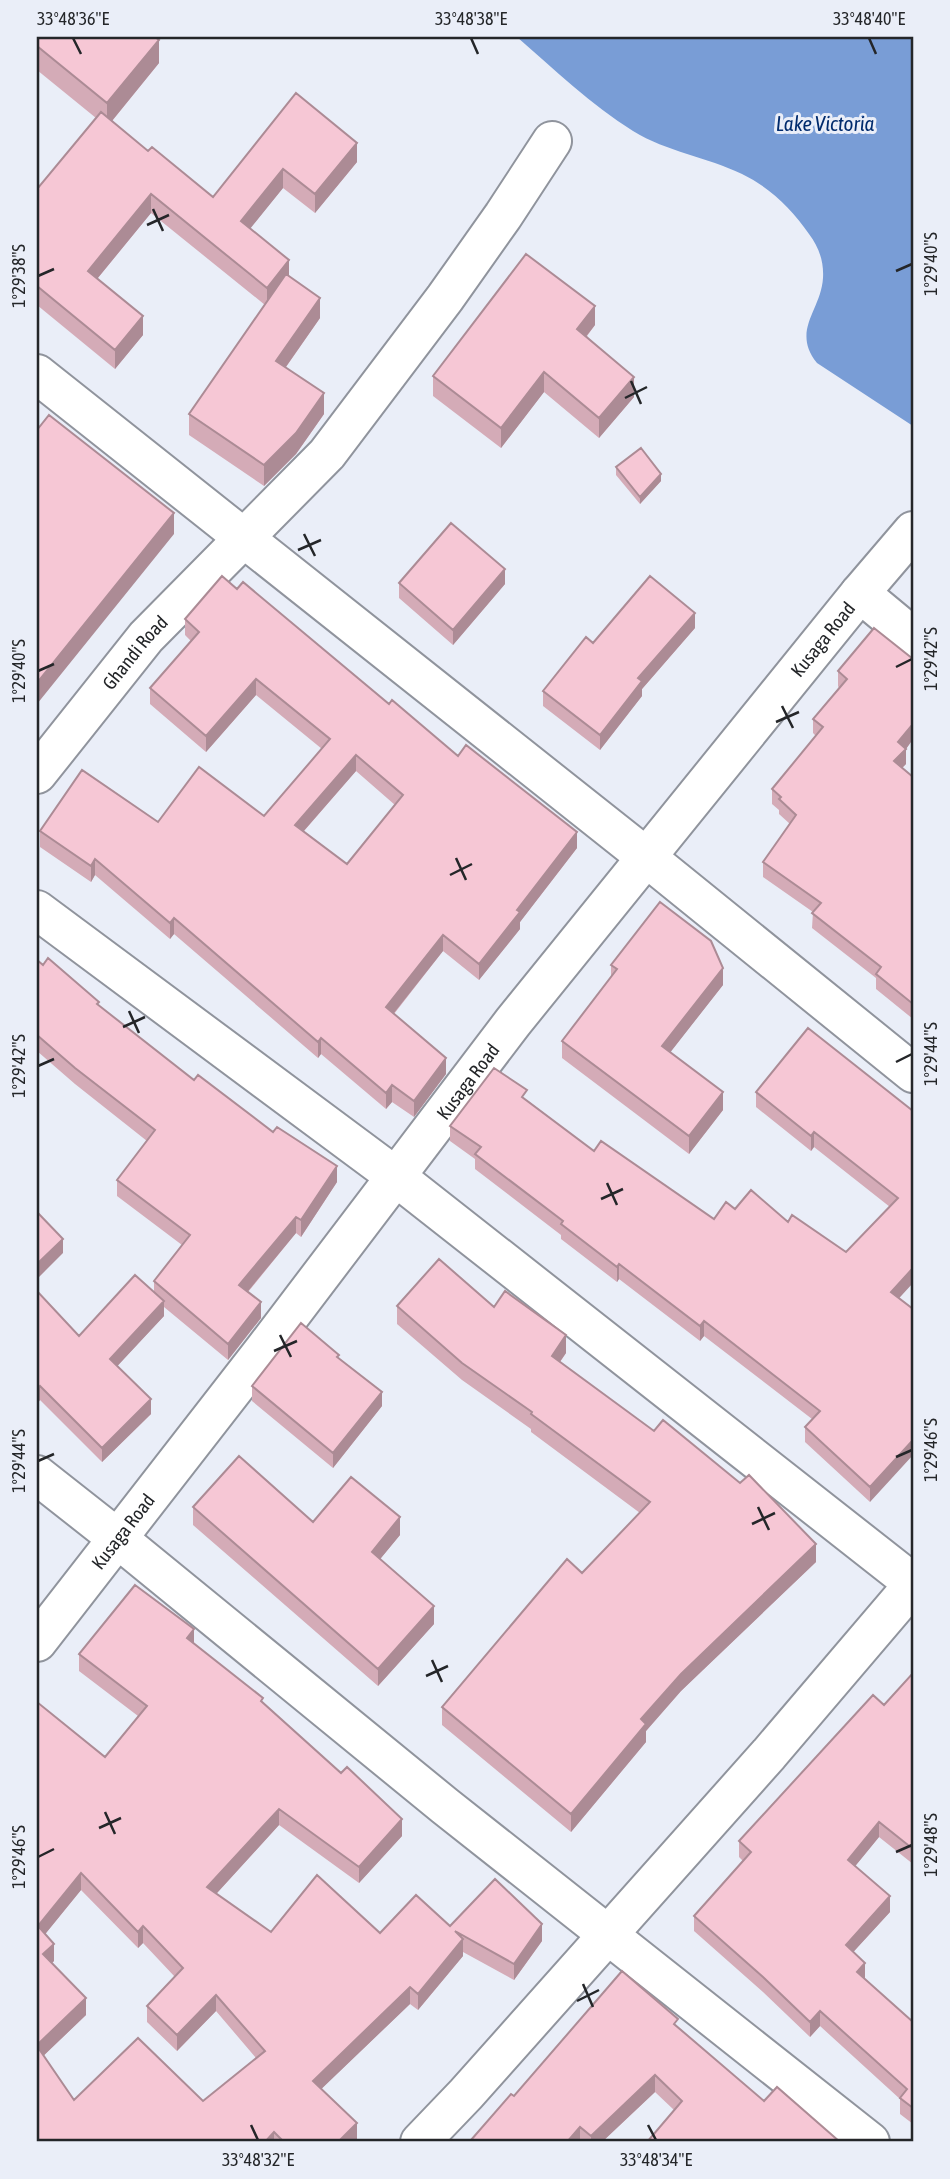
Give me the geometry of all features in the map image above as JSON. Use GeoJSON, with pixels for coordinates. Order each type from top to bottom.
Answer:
{"type":"FeatureCollection","features":[{"type":"Feature","properties":{"kind":"street","name":"Ghandi Road"},"geometry":{"type":"LineString","coordinates":[[37,774],[146,637],[336,443],[445,298],[552,141]]}},
{"type":"Feature","properties":{"kind":"street"},"geometry":{"type":"LineString","coordinates":[[37,375],[646,857],[913,1073]]}},
{"type":"Feature","properties":{"kind":"street","name":"Kusaga Road"},"geometry":{"type":"LineString","coordinates":[[37,1642],[264,1350],[513,1022],[913,531]]}},
{"type":"Feature","properties":{"kind":"street"},"geometry":{"type":"LineString","coordinates":[[860,593],[913,638]]}},
{"type":"Feature","properties":{"kind":"street"},"geometry":{"type":"LineString","coordinates":[[37,910],[396,1176],[913,1584],[769,1754],[420,2142]]}},
{"type":"Feature","properties":{"kind":"street"},"geometry":{"type":"LineString","coordinates":[[37,1475],[435,1798],[870,2142]]}},
{"type":"Feature","properties":{"kind":"water","name":"Lake Victoria"},"geometry":{"type":"Polygon","coordinates":[[[517,37],[913,37],[913,426],[817,363],[810,351],[807,330],[821,290],[823,266],[813,239],[787,207],[771,192],[742,174],[659,144],[617,121],[517,37]]]}},
{"type":"Feature","properties":{"kind":"building"},"geometry":{"type":"Polygon","coordinates":[[[37,37],[155,37],[159,40],[107,103],[37,46],[37,37]]]}},
{"type":"Feature","properties":{"kind":"building"},"geometry":{"type":"Polygon","coordinates":[[[296,93],[357,143],[315,194],[283,169],[241,221],[289,260],[267,288],[151,194],[88,271],[143,316],[115,350],[37,286],[37,189],[101,112],[148,151],[152,147],[213,197],[296,93]]]}},
{"type":"Feature","properties":{"kind":"building"},"geometry":{"type":"Polygon","coordinates":[[[526,254],[595,306],[577,329],[634,377],[599,418],[544,372],[501,428],[433,376],[526,254]]]}},
{"type":"Feature","properties":{"kind":"building"},"geometry":{"type":"Polygon","coordinates":[[[286,274],[320,298],[276,361],[324,393],[296,433],[264,465],[189,414],[286,274]]]}},
{"type":"Feature","properties":{"kind":"building"},"geometry":{"type":"Polygon","coordinates":[[[49,415],[174,513],[37,683],[37,430],[49,415]]]}},
{"type":"Feature","properties":{"kind":"building"},"geometry":{"type":"Polygon","coordinates":[[[641,448],[661,474],[640,497],[616,467],[641,448]]]}},
{"type":"Feature","properties":{"kind":"building"},"geometry":{"type":"Polygon","coordinates":[[[451,523],[505,569],[453,630],[399,583],[451,523]]]}},
{"type":"Feature","properties":{"kind":"building"},"geometry":{"type":"Polygon","coordinates":[[[222,576],[237,589],[243,582],[389,704],[392,700],[458,756],[466,745],[577,832],[479,964],[443,935],[386,1007],[446,1058],[414,1101],[392,1085],[386,1093],[321,1038],[318,1042],[174,918],[170,923],[95,859],[91,866],[40,831],[82,770],[158,822],[199,767],[264,816],[330,739],[256,679],[206,736],[150,688],[199,632],[185,619],[222,576]],[[356,755],[295,825],[347,864],[403,795],[356,755]]]}},
{"type":"Feature","properties":{"kind":"building"},"geometry":{"type":"Polygon","coordinates":[[[650,576],[695,613],[638,678],[642,681],[600,735],[543,691],[586,637],[593,643],[650,576]]]}},
{"type":"Feature","properties":{"kind":"building"},"geometry":{"type":"Polygon","coordinates":[[[874,628],[913,659],[913,724],[898,742],[906,749],[894,761],[913,777],[913,1004],[876,974],[881,967],[812,913],[821,903],[763,862],[796,815],[772,789],[823,727],[813,719],[847,679],[838,671],[874,628]]]}},
{"type":"Feature","properties":{"kind":"building"},"geometry":{"type":"Polygon","coordinates":[[[660,902],[711,941],[723,968],[662,1046],[723,1092],[689,1136],[562,1041],[617,969],[611,965],[660,902]]]}},
{"type":"Feature","properties":{"kind":"building"},"geometry":{"type":"Polygon","coordinates":[[[48,958],[99,1002],[97,1004],[194,1080],[198,1075],[273,1132],[277,1127],[337,1166],[301,1220],[296,1217],[239,1285],[261,1302],[228,1344],[154,1281],[190,1235],[117,1180],[155,1130],[37,1035],[37,960],[43,965],[48,958]]]}},
{"type":"Feature","properties":{"kind":"building"},"geometry":{"type":"Polygon","coordinates":[[[808,1028],[913,1111],[913,1268],[891,1292],[913,1309],[913,1440],[870,1487],[805,1427],[820,1411],[704,1321],[700,1326],[561,1224],[563,1221],[475,1154],[481,1147],[450,1126],[494,1068],[527,1090],[522,1097],[594,1151],[601,1141],[714,1219],[726,1202],[735,1209],[751,1190],[788,1222],[792,1215],[846,1252],[898,1198],[814,1132],[811,1136],[756,1092],[808,1028]]]}},
{"type":"Feature","properties":{"kind":"building"},"geometry":{"type":"Polygon","coordinates":[[[37,1212],[63,1239],[37,1264],[37,1212]]]}},
{"type":"Feature","properties":{"kind":"building"},"geometry":{"type":"Polygon","coordinates":[[[439,1259],[494,1307],[505,1291],[566,1335],[552,1356],[654,1431],[663,1420],[740,1483],[749,1475],[816,1544],[681,1674],[641,1719],[646,1724],[571,1814],[442,1707],[567,1559],[582,1573],[650,1502],[531,1414],[532,1412],[462,1363],[397,1306],[439,1259]]]}},
{"type":"Feature","properties":{"kind":"building"},"geometry":{"type":"Polygon","coordinates":[[[135,1275],[164,1301],[110,1359],[151,1399],[102,1448],[40,1386],[37,1389],[37,1291],[79,1336],[135,1275]]]}},
{"type":"Feature","properties":{"kind":"building"},"geometry":{"type":"Polygon","coordinates":[[[301,1323],[339,1355],[337,1357],[382,1392],[333,1453],[252,1386],[301,1323]]]}},
{"type":"Feature","properties":{"kind":"building"},"geometry":{"type":"Polygon","coordinates":[[[239,1456],[313,1522],[351,1477],[400,1517],[372,1552],[434,1606],[378,1669],[193,1507],[239,1456]]]}},
{"type":"Feature","properties":{"kind":"building"},"geometry":{"type":"Polygon","coordinates":[[[135,1585],[194,1629],[187,1638],[263,1698],[261,1701],[341,1773],[347,1767],[402,1819],[359,1867],[279,1809],[207,1887],[271,1932],[317,1875],[380,1933],[416,1895],[450,1926],[495,1879],[542,1924],[514,1964],[455,1931],[463,1939],[418,1994],[410,1987],[313,2081],[357,2123],[338,2142],[284,2142],[274,2132],[265,2142],[37,2142],[37,2046],[74,2100],[138,2038],[203,2101],[265,2051],[216,1995],[177,2035],[147,2006],[183,1968],[143,1926],[138,1932],[81,1873],[38,1926],[54,1944],[43,1954],[86,1998],[37,2045],[37,1702],[105,1757],[147,1706],[79,1654],[135,1585]]]}},
{"type":"Feature","properties":{"kind":"building"},"geometry":{"type":"Polygon","coordinates":[[[913,1673],[913,1849],[879,1822],[848,1860],[890,1896],[846,1945],[865,1963],[857,1972],[913,2022],[913,2108],[900,2098],[907,2089],[820,2011],[810,2022],[694,1916],[751,1852],[739,1841],[873,1695],[884,1705],[913,1673]]]}},
{"type":"Feature","properties":{"kind":"building"},"geometry":{"type":"Polygon","coordinates":[[[622,1971],[678,2019],[674,2024],[764,2101],[777,2087],[840,2142],[647,2142],[682,2101],[655,2075],[591,2136],[580,2127],[567,2142],[473,2142],[471,2140],[511,2094],[514,2096],[622,1971]]]}}]}
